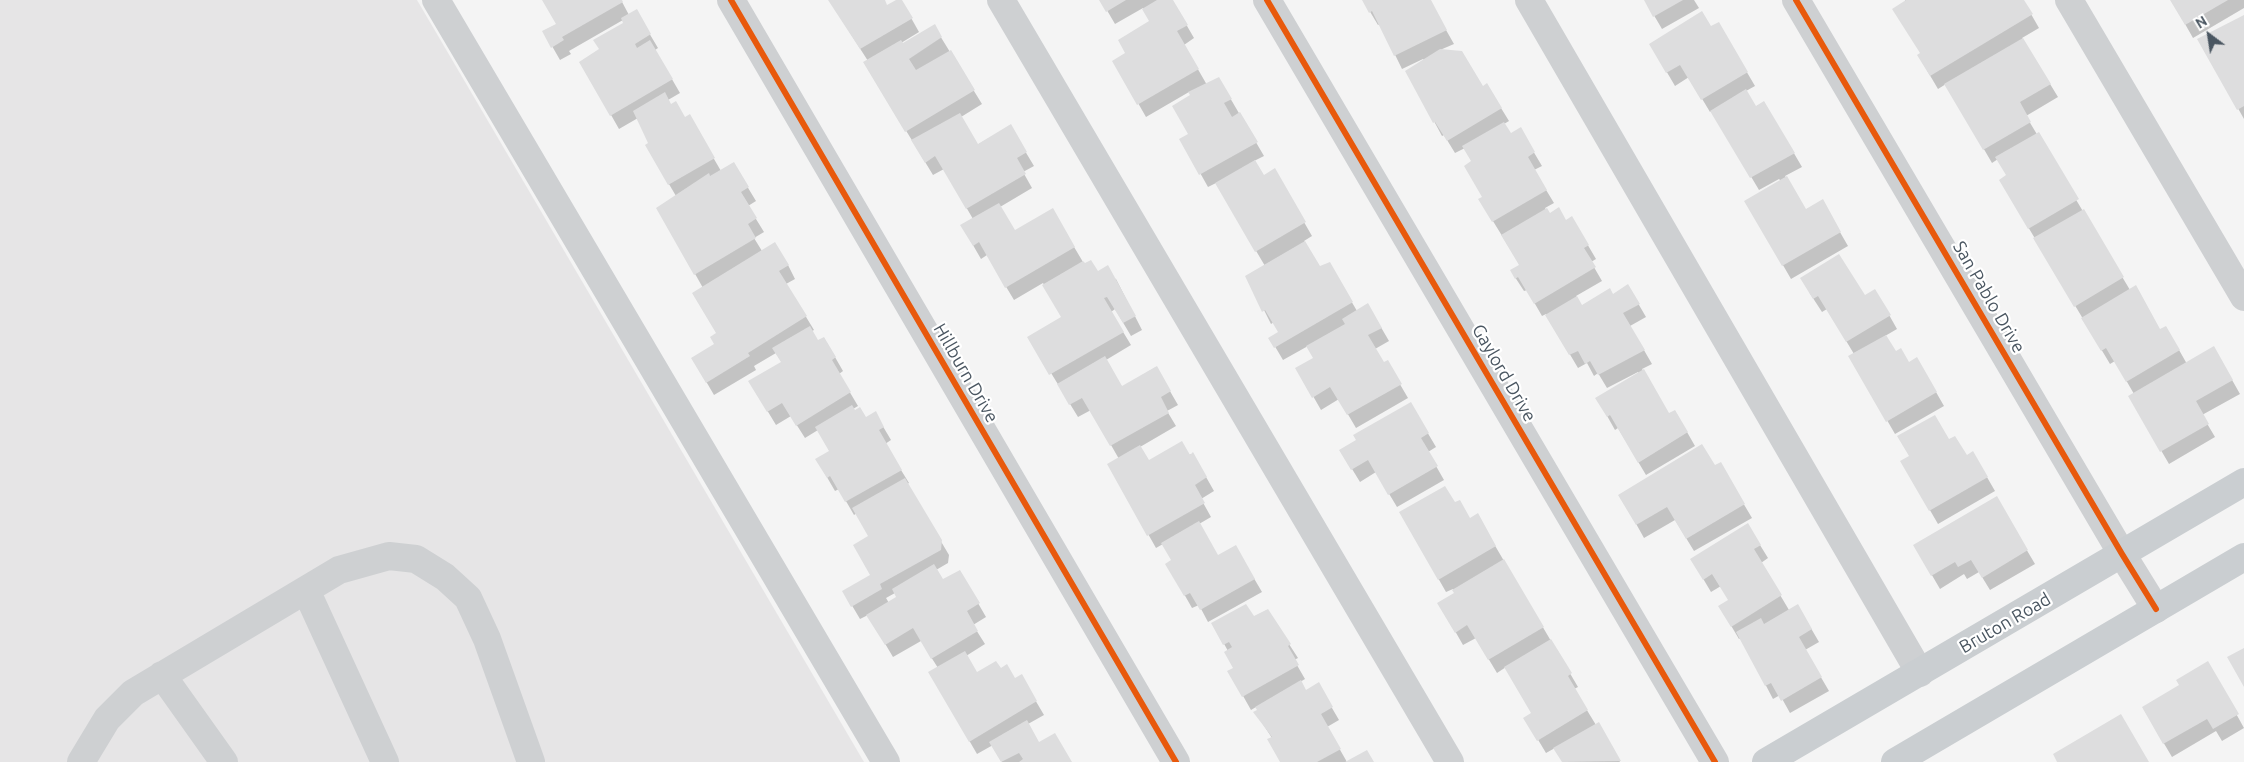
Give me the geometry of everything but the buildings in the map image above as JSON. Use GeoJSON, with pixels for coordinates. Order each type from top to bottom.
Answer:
{"type":"FeatureCollection","features":[{"type":"Feature","properties":{"kind":"main road","name":"Bruton Road"},"geometry":{"type":"LineString","coordinates":[[1766,762],[2244,482]]}},
{"type":"Feature","properties":{"kind":"main road"},"geometry":{"type":"LineString","coordinates":[[1895,762],[2244,557]]}},
{"type":"Feature","properties":{"kind":"street"},"geometry":{"type":"LineString","coordinates":[[436,0],[886,762]]}},
{"type":"Feature","properties":{"kind":"street","name":"Hillburn Drive"},"geometry":{"type":"LineString","coordinates":[[731,0],[1176,762]]}},
{"type":"Feature","properties":{"kind":"street"},"geometry":{"type":"LineString","coordinates":[[1002,0],[1450,762]]}},
{"type":"Feature","properties":{"kind":"street","name":"Gaylord Drive"},"geometry":{"type":"LineString","coordinates":[[1267,0],[1715,762]]}},
{"type":"Feature","properties":{"kind":"street"},"geometry":{"type":"LineString","coordinates":[[1529,0],[1920,673]]}},
{"type":"Feature","properties":{"kind":"street","name":"San Pablo Drive"},"geometry":{"type":"LineString","coordinates":[[1796,0],[2156,609]]}},
{"type":"Feature","properties":{"kind":"street"},"geometry":{"type":"LineString","coordinates":[[2070,0],[2244,297]]}},
{"type":"Feature","properties":{"kind":"street"},"geometry":{"type":"LineString","coordinates":[[81,762],[107,719],[133,693],[339,570],[389,556],[416,559],[445,577],[468,598],[487,639],[531,762]]}},
{"type":"Feature","properties":{"kind":"street"},"geometry":{"type":"LineString","coordinates":[[306,590],[385,762]]}},
{"type":"Feature","properties":{"kind":"street"},"geometry":{"type":"LineString","coordinates":[[162,676],[224,762]]}},
{"type":"Feature","properties":{"kind":"shaded area"},"geometry":{"type":"Polygon","coordinates":[[[0,0],[417,0],[864,762],[0,762],[0,0]]]}},
{"type":"Feature","properties":{"kind":"cycle path"},"geometry":{"type":"LineString","coordinates":[[731,0],[1176,762]]}},
{"type":"Feature","properties":{"kind":"cycle path"},"geometry":{"type":"LineString","coordinates":[[1267,0],[1715,762]]}},
{"type":"Feature","properties":{"kind":"cycle path"},"geometry":{"type":"LineString","coordinates":[[1796,0],[2156,609]]}}]}
